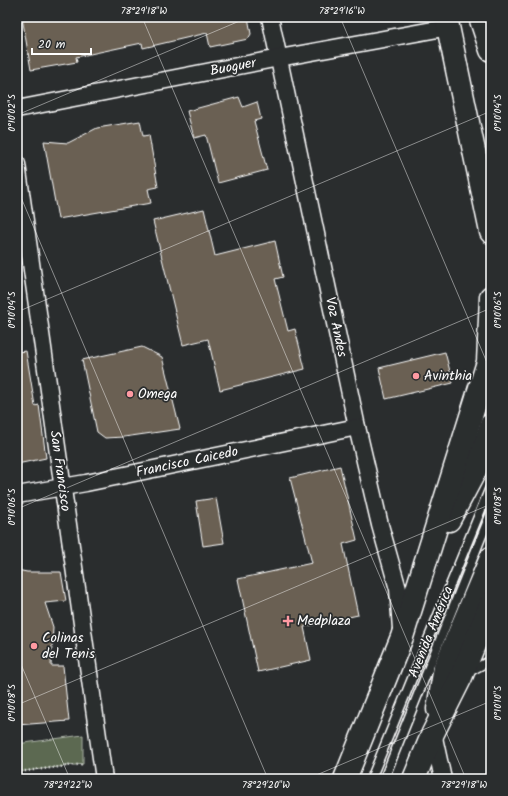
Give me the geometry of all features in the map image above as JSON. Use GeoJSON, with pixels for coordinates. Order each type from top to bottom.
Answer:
{"type":"FeatureCollection","features":[{"type":"Feature","properties":{"kind":"main road"},"geometry":{"type":"LineString","coordinates":[[480,17],[491,50]]}},
{"type":"Feature","properties":{"kind":"main road"},"geometry":{"type":"LineString","coordinates":[[447,22],[491,232]]}},
{"type":"Feature","properties":{"kind":"main road","name":"Avenida América"},"geometry":{"type":"LineString","coordinates":[[345,779],[402,637],[488,362],[491,297]]}},
{"type":"Feature","properties":{"kind":"main road","name":"Avenida América"},"geometry":{"type":"LineString","coordinates":[[424,567],[475,471],[491,425]]}},
{"type":"Feature","properties":{"kind":"main road","name":"Avenida América"},"geometry":{"type":"LineString","coordinates":[[433,733],[445,667],[491,558]]}},
{"type":"Feature","properties":{"kind":"main road","name":"Avenida América"},"geometry":{"type":"LineString","coordinates":[[414,779],[433,733],[461,677],[491,603]]}},
{"type":"Feature","properties":{"kind":"street","name":"Voz Andes"},"geometry":{"type":"LineString","coordinates":[[270,17],[357,427],[380,525],[398,589],[402,637]]}},
{"type":"Feature","properties":{"kind":"street","name":"Buoguer"},"geometry":{"type":"LineString","coordinates":[[17,109],[279,58],[447,22]]}},
{"type":"Feature","properties":{"kind":"street","name":"San Francisco"},"geometry":{"type":"LineString","coordinates":[[17,164],[104,779]]}},
{"type":"Feature","properties":{"kind":"street","name":"Francisco Caicedo"},"geometry":{"type":"LineString","coordinates":[[17,495],[357,427]]}},
{"type":"Feature","properties":{"kind":"street"},"geometry":{"type":"LineString","coordinates":[[433,733],[443,779]]}},
{"type":"Feature","properties":{"kind":"lane","name":"Avenida América"},"geometry":{"type":"LineString","coordinates":[[371,779],[491,485]]}},
{"type":"Feature","properties":{"kind":"lane","name":"Avenida América"},"geometry":{"type":"LineString","coordinates":[[384,779],[491,513]]}},
{"type":"Feature","properties":{"kind":"lane"},"geometry":{"type":"LineString","coordinates":[[461,677],[491,660]]}},
{"type":"Feature","properties":{"kind":"path"},"geometry":{"type":"LineString","coordinates":[[17,772],[89,763]]}},
{"type":"Feature","properties":{"kind":"green space"},"geometry":{"type":"Polygon","coordinates":[[[83,735],[83,764],[17,772],[17,744],[83,735]]]}},
{"type":"Feature","properties":{"kind":"building"},"geometry":{"type":"Polygon","coordinates":[[[22,17],[248,17],[251,34],[248,39],[210,47],[207,33],[143,48],[142,43],[76,57],[77,62],[31,70],[22,17]]]}},
{"type":"Feature","properties":{"kind":"building"},"geometry":{"type":"Polygon","coordinates":[[[239,97],[243,107],[257,102],[261,119],[254,121],[267,170],[218,183],[206,135],[194,138],[187,111],[239,97]]]}},
{"type":"Feature","properties":{"kind":"building"},"geometry":{"type":"Polygon","coordinates":[[[140,121],[143,136],[149,135],[158,187],[148,189],[151,203],[58,219],[44,141],[68,143],[97,128],[140,121]]]}},
{"type":"Feature","properties":{"kind":"building"},"geometry":{"type":"Polygon","coordinates":[[[204,209],[215,256],[275,241],[283,277],[275,279],[288,331],[295,329],[305,369],[220,390],[208,339],[183,345],[153,221],[204,209]]]}},
{"type":"Feature","properties":{"kind":"building","name":"Omega"},"geometry":{"type":"Polygon","coordinates":[[[142,347],[162,357],[180,429],[124,437],[105,438],[97,432],[82,360],[142,347]]]}},
{"type":"Feature","properties":{"kind":"building"},"geometry":{"type":"Polygon","coordinates":[[[26,351],[35,406],[39,405],[46,458],[17,464],[17,352],[26,351]]]}},
{"type":"Feature","properties":{"kind":"building","name":"Avinthia"},"geometry":{"type":"Polygon","coordinates":[[[445,352],[453,383],[386,399],[379,368],[445,352]]]}},
{"type":"Feature","properties":{"kind":"building","name":"Medplaza"},"geometry":{"type":"Polygon","coordinates":[[[340,466],[357,540],[343,544],[358,615],[304,627],[311,660],[258,672],[238,579],[312,563],[290,478],[340,466]]]}},
{"type":"Feature","properties":{"kind":"building"},"geometry":{"type":"Polygon","coordinates":[[[216,498],[224,543],[203,546],[196,501],[216,498]]]}},
{"type":"Feature","properties":{"kind":"building","name":"Colinas del Tenis"},"geometry":{"type":"Polygon","coordinates":[[[17,570],[27,572],[61,572],[66,601],[45,603],[53,627],[51,666],[63,666],[69,721],[17,725],[17,570]]]}},
{"type":"Feature","properties":{"kind":"place","name":"Avinthia"},"geometry":{"type":"Point","coordinates":[416,376]}},
{"type":"Feature","properties":{"kind":"place","name":"Omega"},"geometry":{"type":"Point","coordinates":[130,394]}},
{"type":"Feature","properties":{"kind":"place","name":"Medplaza"},"geometry":{"type":"Point","coordinates":[288,621]}},
{"type":"Feature","properties":{"kind":"place","name":"Colinas del Tenis"},"geometry":{"type":"Point","coordinates":[34,646]}}]}
